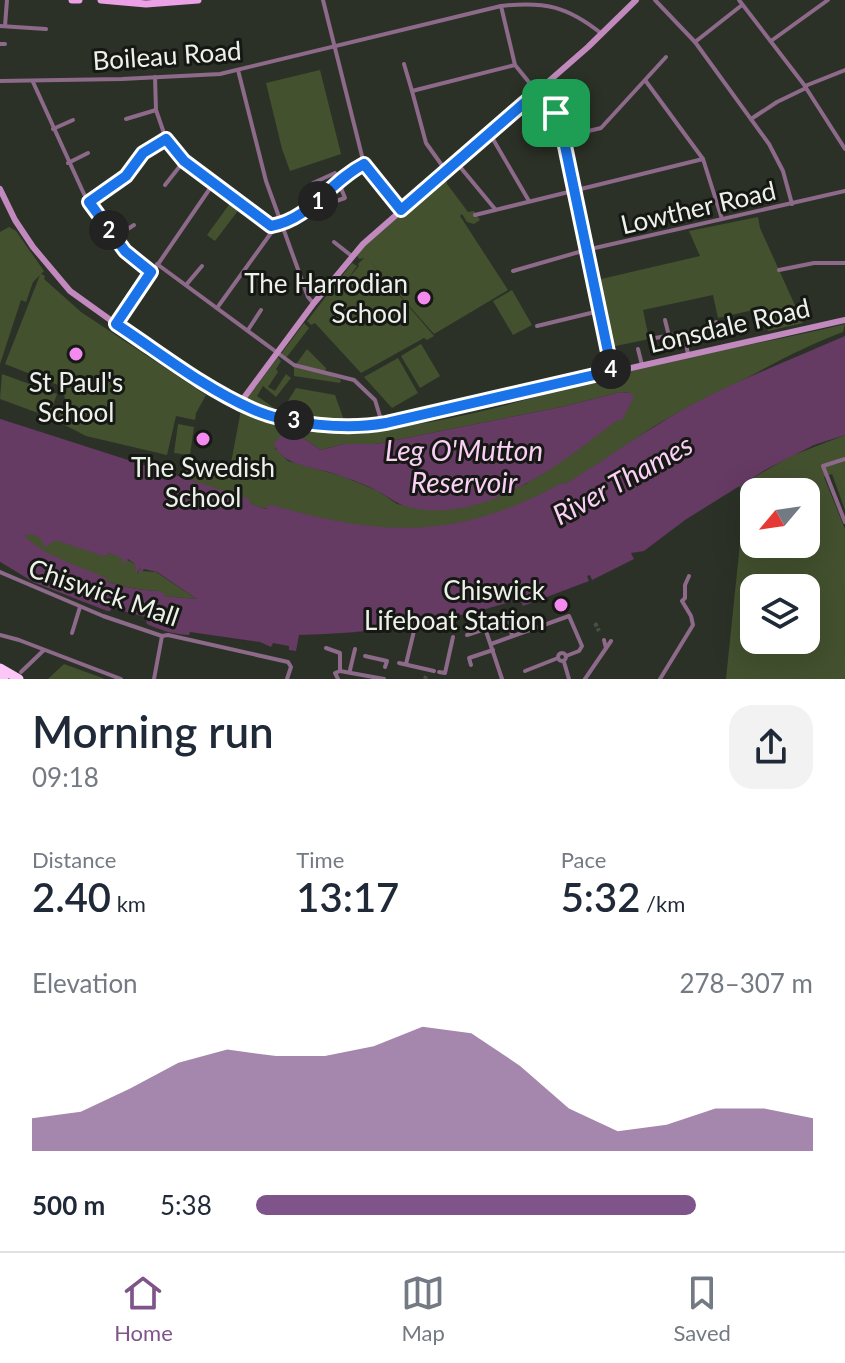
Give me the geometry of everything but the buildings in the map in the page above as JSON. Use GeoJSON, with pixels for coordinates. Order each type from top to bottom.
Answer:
{"type":"FeatureCollection","features":[{"type":"Feature","properties":{"kind":"highway"},"geometry":{"type":"LineString","coordinates":[[0,668],[20,675]]}},
{"type":"Feature","properties":{"kind":"main road"},"geometry":{"type":"LineString","coordinates":[[72,0],[79,0]]}},
{"type":"Feature","properties":{"kind":"main road"},"geometry":{"type":"LineString","coordinates":[[101,0],[155,4],[198,0]]}},
{"type":"Feature","properties":{"kind":"main road"},"geometry":{"type":"LineString","coordinates":[[240,403],[314,303],[366,240],[490,134],[636,0]]}},
{"type":"Feature","properties":{"kind":"main road"},"geometry":{"type":"LineString","coordinates":[[537,92],[558,116],[612,371]]}},
{"type":"Feature","properties":{"kind":"main road","name":"Lonsdale Road"},"geometry":{"type":"LineString","coordinates":[[0,189],[15,220],[50,270],[70,291],[240,403],[268,415],[308,422],[357,427],[382,424],[845,320]]}},
{"type":"Feature","properties":{"kind":"street"},"geometry":{"type":"LineString","coordinates":[[7,0],[3,23],[46,29]]}},
{"type":"Feature","properties":{"kind":"street"},"geometry":{"type":"LineString","coordinates":[[323,0],[364,164],[401,210]]}},
{"type":"Feature","properties":{"kind":"street"},"geometry":{"type":"LineString","coordinates":[[655,0],[695,42],[777,157],[792,204]]}},
{"type":"Feature","properties":{"kind":"street"},"geometry":{"type":"LineString","coordinates":[[771,41],[828,0]]}},
{"type":"Feature","properties":{"kind":"street"},"geometry":{"type":"LineString","coordinates":[[544,2],[585,20],[602,34]]}},
{"type":"Feature","properties":{"kind":"street","name":"Boileau Road"},"geometry":{"type":"LineString","coordinates":[[1,81],[220,74],[501,6],[544,2]]}},
{"type":"Feature","properties":{"kind":"street"},"geometry":{"type":"LineString","coordinates":[[695,42],[740,2],[806,87],[845,149]]}},
{"type":"Feature","properties":{"kind":"street"},"geometry":{"type":"LineString","coordinates":[[501,6],[515,65],[537,92]]}},
{"type":"Feature","properties":{"kind":"street"},"geometry":{"type":"LineString","coordinates":[[563,137],[601,128],[666,57]]}},
{"type":"Feature","properties":{"kind":"street"},"geometry":{"type":"LineString","coordinates":[[404,64],[426,143],[446,171]]}},
{"type":"Feature","properties":{"kind":"street"},"geometry":{"type":"LineString","coordinates":[[412,91],[515,65]]}},
{"type":"Feature","properties":{"kind":"street"},"geometry":{"type":"LineString","coordinates":[[238,70],[264,173],[308,297],[314,303]]}},
{"type":"Feature","properties":{"kind":"street"},"geometry":{"type":"LineString","coordinates":[[751,119],[777,102],[845,70]]}},
{"type":"Feature","properties":{"kind":"street"},"geometry":{"type":"LineString","coordinates":[[0,75],[1,81]]}},
{"type":"Feature","properties":{"kind":"street"},"geometry":{"type":"LineString","coordinates":[[155,77],[156,110],[166,139],[184,161],[273,226]]}},
{"type":"Feature","properties":{"kind":"street"},"geometry":{"type":"LineString","coordinates":[[645,80],[703,159],[722,219]]}},
{"type":"Feature","properties":{"kind":"street"},"geometry":{"type":"LineString","coordinates":[[33,82],[68,163],[89,202],[127,254],[151,272]]}},
{"type":"Feature","properties":{"kind":"street"},"geometry":{"type":"LineString","coordinates":[[126,119],[156,110]]}},
{"type":"Feature","properties":{"kind":"street"},"geometry":{"type":"LineString","coordinates":[[53,129],[73,120]]}},
{"type":"Feature","properties":{"kind":"street"},"geometry":{"type":"LineString","coordinates":[[490,134],[529,201]]}},
{"type":"Feature","properties":{"kind":"street"},"geometry":{"type":"LineString","coordinates":[[89,202],[126,176],[143,153],[166,139]]}},
{"type":"Feature","properties":{"kind":"street"},"geometry":{"type":"LineString","coordinates":[[68,163],[88,153]]}},
{"type":"Feature","properties":{"kind":"street"},"geometry":{"type":"LineString","coordinates":[[475,215],[703,159]]}},
{"type":"Feature","properties":{"kind":"street"},"geometry":{"type":"LineString","coordinates":[[165,185],[184,161]]}},
{"type":"Feature","properties":{"kind":"street"},"geometry":{"type":"LineString","coordinates":[[456,162],[495,209]]}},
{"type":"Feature","properties":{"kind":"street"},"geometry":{"type":"LineString","coordinates":[[273,226],[302,215],[339,180],[364,164]]}},
{"type":"Feature","properties":{"kind":"street"},"geometry":{"type":"LineString","coordinates":[[335,173],[345,198],[324,207],[318,201],[312,185],[315,180],[335,173]]}},
{"type":"Feature","properties":{"kind":"street"},"geometry":{"type":"LineString","coordinates":[[116,324],[213,184]]}},
{"type":"Feature","properties":{"kind":"street","name":"Lowther Road"},"geometry":{"type":"LineString","coordinates":[[513,271],[586,250],[845,191]]}},
{"type":"Feature","properties":{"kind":"street"},"geometry":{"type":"LineString","coordinates":[[115,237],[134,225]]}},
{"type":"Feature","properties":{"kind":"street"},"geometry":{"type":"LineString","coordinates":[[217,308],[273,226]]}},
{"type":"Feature","properties":{"kind":"street"},"geometry":{"type":"LineString","coordinates":[[334,242],[353,257]]}},
{"type":"Feature","properties":{"kind":"street"},"geometry":{"type":"LineString","coordinates":[[779,270],[814,263],[845,263]]}},
{"type":"Feature","properties":{"kind":"street"},"geometry":{"type":"LineString","coordinates":[[157,264],[294,365],[354,380],[375,400],[382,424]]}},
{"type":"Feature","properties":{"kind":"street"},"geometry":{"type":"LineString","coordinates":[[186,285],[202,266]]}},
{"type":"Feature","properties":{"kind":"street"},"geometry":{"type":"LineString","coordinates":[[248,330],[261,310]]}},
{"type":"Feature","properties":{"kind":"street"},"geometry":{"type":"LineString","coordinates":[[537,326],[599,311]]}},
{"type":"Feature","properties":{"kind":"street"},"geometry":{"type":"LineString","coordinates":[[665,320],[669,336]]}},
{"type":"Feature","properties":{"kind":"street"},"geometry":{"type":"LineString","coordinates":[[655,338],[716,325],[745,323]]}},
{"type":"Feature","properties":{"kind":"street"},"geometry":{"type":"LineString","coordinates":[[684,333],[688,354]]}},
{"type":"Feature","properties":{"kind":"street"},"geometry":{"type":"LineString","coordinates":[[638,349],[642,365]]}},
{"type":"Feature","properties":{"kind":"street"},"geometry":{"type":"LineString","coordinates":[[845,459],[823,466],[845,522]]}},
{"type":"Feature","properties":{"kind":"street","name":"Chiswick Mall"},"geometry":{"type":"LineString","coordinates":[[0,572],[80,607],[165,636],[291,664],[287,679]]}},
{"type":"Feature","properties":{"kind":"street"},"geometry":{"type":"LineString","coordinates":[[660,679],[693,625],[682,601],[689,576]]}},
{"type":"Feature","properties":{"kind":"street"},"geometry":{"type":"LineString","coordinates":[[72,633],[80,607]]}},
{"type":"Feature","properties":{"kind":"street"},"geometry":{"type":"LineString","coordinates":[[505,611],[512,635]]}},
{"type":"Feature","properties":{"kind":"street"},"geometry":{"type":"LineString","coordinates":[[481,616],[502,679]]}},
{"type":"Feature","properties":{"kind":"street"},"geometry":{"type":"LineString","coordinates":[[491,644],[569,616],[582,646],[579,651],[525,671]]}},
{"type":"Feature","properties":{"kind":"street"},"geometry":{"type":"LineString","coordinates":[[467,635],[485,629]]}},
{"type":"Feature","properties":{"kind":"street"},"geometry":{"type":"LineString","coordinates":[[406,664],[414,631]]}},
{"type":"Feature","properties":{"kind":"street"},"geometry":{"type":"LineString","coordinates":[[0,635],[121,679]]}},
{"type":"Feature","properties":{"kind":"street"},"geometry":{"type":"LineString","coordinates":[[154,679],[165,636]]}},
{"type":"Feature","properties":{"kind":"street"},"geometry":{"type":"LineString","coordinates":[[365,656],[406,664],[426,673],[439,672],[453,637]]}},
{"type":"Feature","properties":{"kind":"street"},"geometry":{"type":"LineString","coordinates":[[604,640],[606,648]]}},
{"type":"Feature","properties":{"kind":"street"},"geometry":{"type":"LineString","coordinates":[[585,679],[611,641]]}},
{"type":"Feature","properties":{"kind":"street"},"geometry":{"type":"LineString","coordinates":[[326,648],[340,653],[345,671]]}},
{"type":"Feature","properties":{"kind":"street"},"geometry":{"type":"LineString","coordinates":[[345,671],[355,649]]}},
{"type":"Feature","properties":{"kind":"street"},"geometry":{"type":"LineString","coordinates":[[20,675],[44,650]]}},
{"type":"Feature","properties":{"kind":"street"},"geometry":{"type":"LineString","coordinates":[[471,665],[469,658],[493,650]]}},
{"type":"Feature","properties":{"kind":"street"},"geometry":{"type":"LineString","coordinates":[[562,658],[569,679]]}},
{"type":"Feature","properties":{"kind":"street"},"geometry":{"type":"LineString","coordinates":[[339,679],[335,673],[345,671],[383,679],[387,661]]}},
{"type":"Feature","properties":{"kind":"green space"},"geometry":{"type":"Polygon","coordinates":[[[320,70],[341,154],[290,171],[266,83],[320,70]]]}},
{"type":"Feature","properties":{"kind":"green space"},"geometry":{"type":"Polygon","coordinates":[[[446,176],[447,184],[468,212],[474,211],[480,220],[474,224],[467,222],[462,214],[460,216],[508,290],[434,334],[367,258],[434,336],[427,340],[424,338],[361,373],[315,323],[311,325],[307,321],[352,263],[357,266],[348,279],[359,266],[364,258],[357,256],[363,247],[446,176]]]}},
{"type":"Feature","properties":{"kind":"green space"},"geometry":{"type":"Polygon","coordinates":[[[231,202],[240,208],[215,241],[207,235],[231,202]]]}},
{"type":"Feature","properties":{"kind":"green space"},"geometry":{"type":"Polygon","coordinates":[[[758,217],[760,228],[803,323],[768,331],[762,308],[718,318],[713,295],[643,310],[649,339],[611,347],[597,280],[700,256],[689,231],[758,217]]]}},
{"type":"Feature","properties":{"kind":"green space","name":"St Paul's School"},"geometry":{"type":"Polygon","coordinates":[[[9,227],[16,231],[44,271],[41,274],[45,276],[44,279],[81,312],[206,395],[195,420],[176,416],[167,455],[86,436],[57,421],[65,400],[63,387],[5,364],[40,275],[33,282],[26,302],[21,300],[0,364],[0,232],[9,227]]]}},
{"type":"Feature","properties":{"kind":"green space"},"geometry":{"type":"Polygon","coordinates":[[[512,290],[532,325],[513,335],[493,301],[512,290]]]}},
{"type":"Feature","properties":{"kind":"green space"},"geometry":{"type":"Polygon","coordinates":[[[304,323],[309,328],[286,358],[281,354],[304,323]]]}},
{"type":"Feature","properties":{"kind":"green space"},"geometry":{"type":"Polygon","coordinates":[[[845,324],[843,332],[790,355],[663,421],[561,488],[494,518],[460,526],[392,531],[322,522],[214,494],[178,473],[189,467],[231,463],[241,410],[289,424],[338,429],[389,428],[490,409],[637,369],[845,324]],[[621,392],[376,444],[344,444],[321,450],[303,438],[275,448],[288,461],[342,476],[378,491],[397,504],[437,510],[483,502],[526,484],[623,415],[630,404],[630,393],[621,392]]]}},
{"type":"Feature","properties":{"kind":"green space"},"geometry":{"type":"Polygon","coordinates":[[[421,344],[440,376],[420,388],[401,356],[421,344]]]}},
{"type":"Feature","properties":{"kind":"green space"},"geometry":{"type":"Polygon","coordinates":[[[307,349],[326,368],[325,374],[341,380],[340,383],[294,376],[294,367],[307,349]]]}},
{"type":"Feature","properties":{"kind":"green space"},"geometry":{"type":"Polygon","coordinates":[[[278,357],[281,361],[276,369],[278,372],[268,387],[275,391],[286,374],[291,378],[276,397],[263,386],[257,396],[274,408],[270,412],[246,400],[278,357]]]}},
{"type":"Feature","properties":{"kind":"green space"},"geometry":{"type":"Polygon","coordinates":[[[398,358],[418,393],[392,408],[364,377],[398,358]]]}},
{"type":"Feature","properties":{"kind":"green space"},"geometry":{"type":"Polygon","coordinates":[[[2,374],[57,394],[49,417],[0,399],[2,374]]]}},
{"type":"Feature","properties":{"kind":"green space"},"geometry":{"type":"Polygon","coordinates":[[[296,388],[335,395],[345,423],[280,414],[296,388]]]}},
{"type":"Feature","properties":{"kind":"green space"},"geometry":{"type":"Polygon","coordinates":[[[178,424],[194,427],[190,455],[174,453],[178,424]]]}},
{"type":"Feature","properties":{"kind":"green space"},"geometry":{"type":"Polygon","coordinates":[[[845,435],[845,510],[832,474],[824,477],[845,529],[845,679],[726,679],[740,543],[740,558],[820,558],[820,478],[753,478],[791,456],[845,435]]]}},
{"type":"Feature","properties":{"kind":"green space"},"geometry":{"type":"Polygon","coordinates":[[[27,529],[47,538],[58,537],[86,548],[118,555],[135,564],[137,574],[140,567],[141,571],[156,572],[197,599],[163,596],[157,591],[101,580],[19,537],[18,531],[27,529]]]}},
{"type":"Feature","properties":{"kind":"green space"},"geometry":{"type":"Polygon","coordinates":[[[64,664],[105,679],[48,679],[64,664]]]}},
{"type":"Feature","properties":{"kind":"water","name":"River Thames"},"geometry":{"type":"Polygon","coordinates":[[[845,336],[845,435],[814,445],[752,478],[740,478],[740,486],[685,520],[644,551],[631,553],[634,559],[592,580],[590,575],[587,576],[589,581],[523,606],[520,599],[411,625],[299,635],[296,651],[289,650],[289,646],[273,643],[271,647],[260,642],[162,630],[147,624],[145,617],[89,601],[30,577],[0,557],[0,423],[293,516],[373,532],[413,533],[452,530],[491,520],[535,501],[677,413],[845,336]],[[27,529],[18,531],[19,537],[51,556],[101,580],[157,591],[164,593],[164,596],[197,599],[157,572],[144,569],[141,573],[140,567],[136,575],[135,564],[128,559],[123,565],[123,559],[77,543],[52,537],[46,542],[46,537],[27,529]]]}},
{"type":"Feature","properties":{"kind":"water","name":"Leg O'Mutton Reservoir"},"geometry":{"type":"Polygon","coordinates":[[[621,392],[634,397],[622,420],[616,421],[546,472],[492,499],[464,508],[436,511],[404,506],[358,482],[291,461],[283,457],[274,443],[284,433],[303,438],[321,450],[344,444],[376,444],[621,392]]]}},
{"type":"Feature","properties":{"kind":"waterway"},"geometry":{"type":"LineString","coordinates":[[0,423],[246,502]]}},
{"type":"Feature","properties":{"kind":"waterway","name":"River Thames"},"geometry":{"type":"LineString","coordinates":[[271,509],[349,527],[420,531],[490,519],[563,487],[569,492]]}},
{"type":"Feature","properties":{"kind":"waterway"},"geometry":{"type":"LineString","coordinates":[[104,552],[58,537],[46,542],[46,537],[33,530],[17,532],[44,555],[103,581],[104,586]]}},
{"type":"Feature","properties":{"kind":"waterway"},"geometry":{"type":"LineString","coordinates":[[0,557],[36,579],[108,607]]}},
{"type":"Feature","properties":{"kind":"tunnel"},"geometry":{"type":"LineString","coordinates":[[595,623],[599,631]]}},
{"type":"Feature","properties":{"kind":"place","name":"The Harrodian School"},"geometry":{"type":"Point","coordinates":[424,298]}},
{"type":"Feature","properties":{"kind":"place","name":"St Paul's School"},"geometry":{"type":"Point","coordinates":[76,354]}},
{"type":"Feature","properties":{"kind":"place","name":"The Swedish School"},"geometry":{"type":"Point","coordinates":[203,439]}},
{"type":"Feature","properties":{"kind":"place","name":"Chiswick Lifeboat Station"},"geometry":{"type":"Point","coordinates":[561,605]}},
{"type":"Feature","properties":{"kind":"route"},"geometry":{"type":"LineString","coordinates":[[537,92],[556,113],[612,371],[386,423],[342,426],[255,411],[116,324],[151,272],[125,251],[89,202],[126,176],[143,153],[166,139],[184,161],[273,226],[302,215],[344,175],[364,164],[401,210],[537,92]]}}]}
